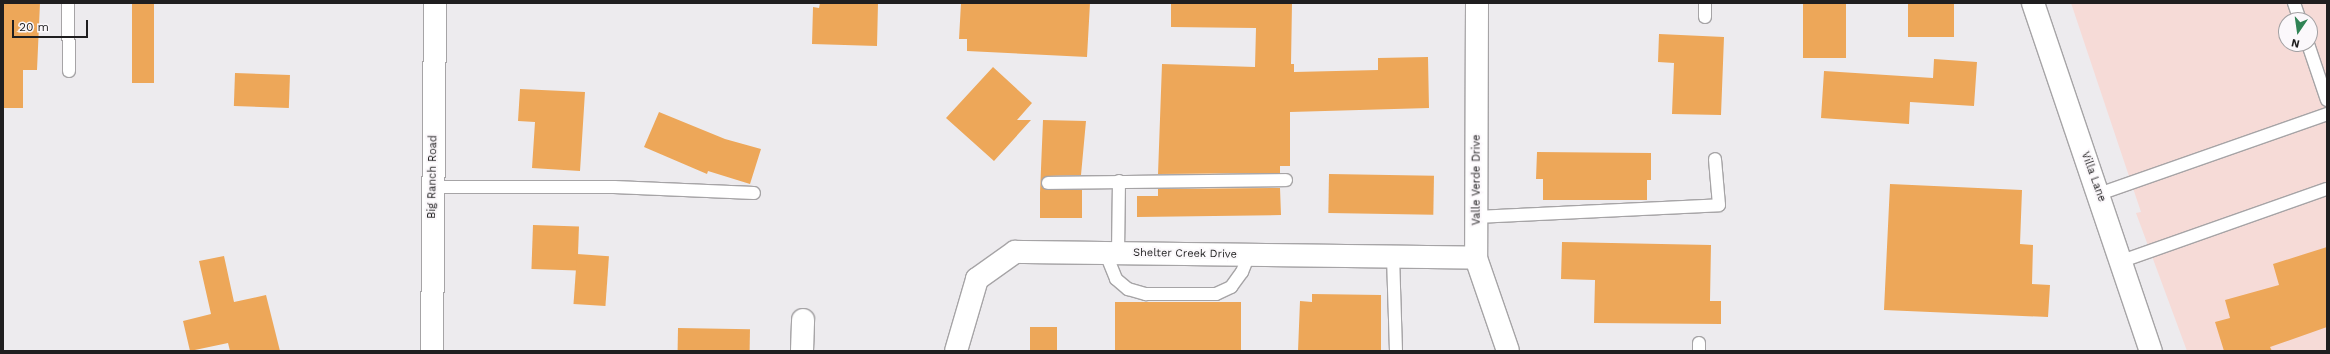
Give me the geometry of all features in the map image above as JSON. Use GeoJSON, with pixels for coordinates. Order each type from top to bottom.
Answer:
{"type":"FeatureCollection","features":[{"type":"Feature","properties":{"kind":"street","name":"Big Ranch Road"},"geometry":{"type":"LineString","coordinates":[[432,351],[435,3]]}},
{"type":"Feature","properties":{"kind":"street","name":"Valle Verde Drive"},"geometry":{"type":"LineString","coordinates":[[1476,3],[1476,258],[1508,351]]}},
{"type":"Feature","properties":{"kind":"street","name":"Villa Lane"},"geometry":{"type":"LineString","coordinates":[[2033,3],[2122,261],[2151,351]]}},
{"type":"Feature","properties":{"kind":"street","name":"Shelter Creek Drive"},"geometry":{"type":"LineString","coordinates":[[956,351],[977,279],[1015,252],[1476,258]]}},
{"type":"Feature","properties":{"kind":"street"},"geometry":{"type":"LineString","coordinates":[[802,351],[803,320]]}},
{"type":"Feature","properties":{"kind":"lane"},"geometry":{"type":"LineString","coordinates":[[68,3],[69,71]]}},
{"type":"Feature","properties":{"kind":"lane"},"geometry":{"type":"LineString","coordinates":[[1705,3],[1705,17]]}},
{"type":"Feature","properties":{"kind":"lane"},"geometry":{"type":"LineString","coordinates":[[2311,52],[2327,100]]}},
{"type":"Feature","properties":{"kind":"lane"},"geometry":{"type":"LineString","coordinates":[[2099,194],[2327,114]]}},
{"type":"Feature","properties":{"kind":"lane"},"geometry":{"type":"LineString","coordinates":[[1476,217],[1719,205],[1715,159]]}},
{"type":"Feature","properties":{"kind":"lane"},"geometry":{"type":"LineString","coordinates":[[1048,183],[1286,180]]}},
{"type":"Feature","properties":{"kind":"lane"},"geometry":{"type":"LineString","coordinates":[[1119,181],[1112,254],[1116,279],[1128,289],[1146,294],[1216,294],[1231,287],[1242,272],[1249,255]]}},
{"type":"Feature","properties":{"kind":"lane"},"geometry":{"type":"LineString","coordinates":[[433,187],[614,187],[754,193]]}},
{"type":"Feature","properties":{"kind":"lane"},"geometry":{"type":"LineString","coordinates":[[2122,261],[2327,189]]}},
{"type":"Feature","properties":{"kind":"lane"},"geometry":{"type":"LineString","coordinates":[[1393,256],[1396,351]]}},
{"type":"Feature","properties":{"kind":"shaded area"},"geometry":{"type":"Polygon","coordinates":[[[2071,3],[2327,3],[2327,351],[2187,351],[2136,213],[2141,212],[2071,3]]]}},
{"type":"Feature","properties":{"kind":"building"},"geometry":{"type":"Polygon","coordinates":[[[3,3],[40,3],[37,70],[23,70],[23,108],[3,108],[3,3]]]}},
{"type":"Feature","properties":{"kind":"building"},"geometry":{"type":"Polygon","coordinates":[[[132,3],[154,3],[154,83],[132,83],[132,3]]]}},
{"type":"Feature","properties":{"kind":"building"},"geometry":{"type":"Polygon","coordinates":[[[820,3],[878,3],[877,46],[812,44],[813,7],[819,8],[820,3]]]}},
{"type":"Feature","properties":{"kind":"building"},"geometry":{"type":"Polygon","coordinates":[[[961,3],[1090,3],[1087,57],[967,51],[967,39],[959,39],[961,3]]]}},
{"type":"Feature","properties":{"kind":"building"},"geometry":{"type":"Polygon","coordinates":[[[1171,3],[1292,3],[1291,64],[1294,64],[1294,72],[1378,70],[1378,58],[1428,57],[1429,108],[1290,112],[1290,166],[1280,166],[1280,173],[1158,174],[1162,64],[1255,67],[1256,28],[1171,27],[1171,3]]]}},
{"type":"Feature","properties":{"kind":"building"},"geometry":{"type":"Polygon","coordinates":[[[1803,3],[1846,3],[1846,58],[1803,58],[1803,3]]]}},
{"type":"Feature","properties":{"kind":"building"},"geometry":{"type":"Polygon","coordinates":[[[1908,3],[1954,3],[1954,37],[1908,37],[1908,3]]]}},
{"type":"Feature","properties":{"kind":"building"},"geometry":{"type":"Polygon","coordinates":[[[1659,34],[1724,37],[1721,115],[1672,114],[1674,63],[1658,62],[1659,34]]]}},
{"type":"Feature","properties":{"kind":"building"},"geometry":{"type":"Polygon","coordinates":[[[1934,59],[1977,62],[1974,106],[1910,102],[1909,124],[1821,118],[1824,71],[1933,78],[1934,59]]]}},
{"type":"Feature","properties":{"kind":"building"},"geometry":{"type":"Polygon","coordinates":[[[993,67],[1032,103],[1017,120],[1031,120],[994,161],[946,118],[993,67]]]}},
{"type":"Feature","properties":{"kind":"building"},"geometry":{"type":"Polygon","coordinates":[[[235,73],[290,75],[289,108],[234,106],[235,73]]]}},
{"type":"Feature","properties":{"kind":"building"},"geometry":{"type":"Polygon","coordinates":[[[520,89],[585,92],[580,171],[532,168],[535,122],[518,121],[520,89]]]}},
{"type":"Feature","properties":{"kind":"building"},"geometry":{"type":"Polygon","coordinates":[[[659,112],[725,139],[761,149],[750,184],[708,171],[707,174],[644,147],[659,112]]]}},
{"type":"Feature","properties":{"kind":"building"},"geometry":{"type":"Polygon","coordinates":[[[1043,120],[1086,121],[1081,175],[1048,176],[1041,183],[1042,187],[1048,190],[1082,190],[1082,218],[1040,218],[1040,193],[1043,120]]]}},
{"type":"Feature","properties":{"kind":"building"},"geometry":{"type":"Polygon","coordinates":[[[1537,152],[1651,153],[1651,180],[1647,180],[1647,200],[1543,200],[1543,179],[1536,179],[1537,152]]]}},
{"type":"Feature","properties":{"kind":"building"},"geometry":{"type":"Polygon","coordinates":[[[1329,174],[1434,176],[1433,215],[1328,213],[1329,174]]]}},
{"type":"Feature","properties":{"kind":"building"},"geometry":{"type":"Polygon","coordinates":[[[1890,184],[2022,190],[2020,244],[2033,245],[2032,284],[2050,285],[2048,317],[1884,310],[1890,184]]]}},
{"type":"Feature","properties":{"kind":"building"},"geometry":{"type":"Polygon","coordinates":[[[1280,188],[1281,215],[1137,217],[1137,196],[1158,196],[1158,189],[1280,188]]]}},
{"type":"Feature","properties":{"kind":"building"},"geometry":{"type":"Polygon","coordinates":[[[533,225],[579,227],[577,271],[531,269],[533,225]]]}},
{"type":"Feature","properties":{"kind":"building"},"geometry":{"type":"Polygon","coordinates":[[[1562,242],[1711,245],[1710,301],[1721,301],[1721,324],[1594,323],[1595,280],[1561,279],[1562,242]]]}},
{"type":"Feature","properties":{"kind":"building"},"geometry":{"type":"Polygon","coordinates":[[[2327,247],[2327,327],[2270,347],[2272,351],[2224,351],[2215,322],[2230,318],[2225,300],[2279,285],[2273,264],[2327,247]]]}},
{"type":"Feature","properties":{"kind":"building"},"geometry":{"type":"Polygon","coordinates":[[[577,254],[609,256],[605,306],[574,304],[577,254]]]}},
{"type":"Feature","properties":{"kind":"building"},"geometry":{"type":"Polygon","coordinates":[[[224,256],[234,302],[266,295],[280,351],[230,351],[228,343],[190,351],[183,321],[211,314],[199,261],[224,256]]]}},
{"type":"Feature","properties":{"kind":"building"},"geometry":{"type":"Polygon","coordinates":[[[1312,294],[1381,295],[1381,351],[1298,351],[1300,301],[1312,302],[1312,294]]]}},
{"type":"Feature","properties":{"kind":"building"},"geometry":{"type":"Polygon","coordinates":[[[1115,302],[1241,302],[1241,351],[1115,351],[1115,302]]]}},
{"type":"Feature","properties":{"kind":"building"},"geometry":{"type":"Polygon","coordinates":[[[1030,327],[1057,327],[1057,351],[1030,351],[1030,327]]]}},
{"type":"Feature","properties":{"kind":"building"},"geometry":{"type":"Polygon","coordinates":[[[678,328],[750,329],[750,351],[678,351],[678,328]]]}}]}
